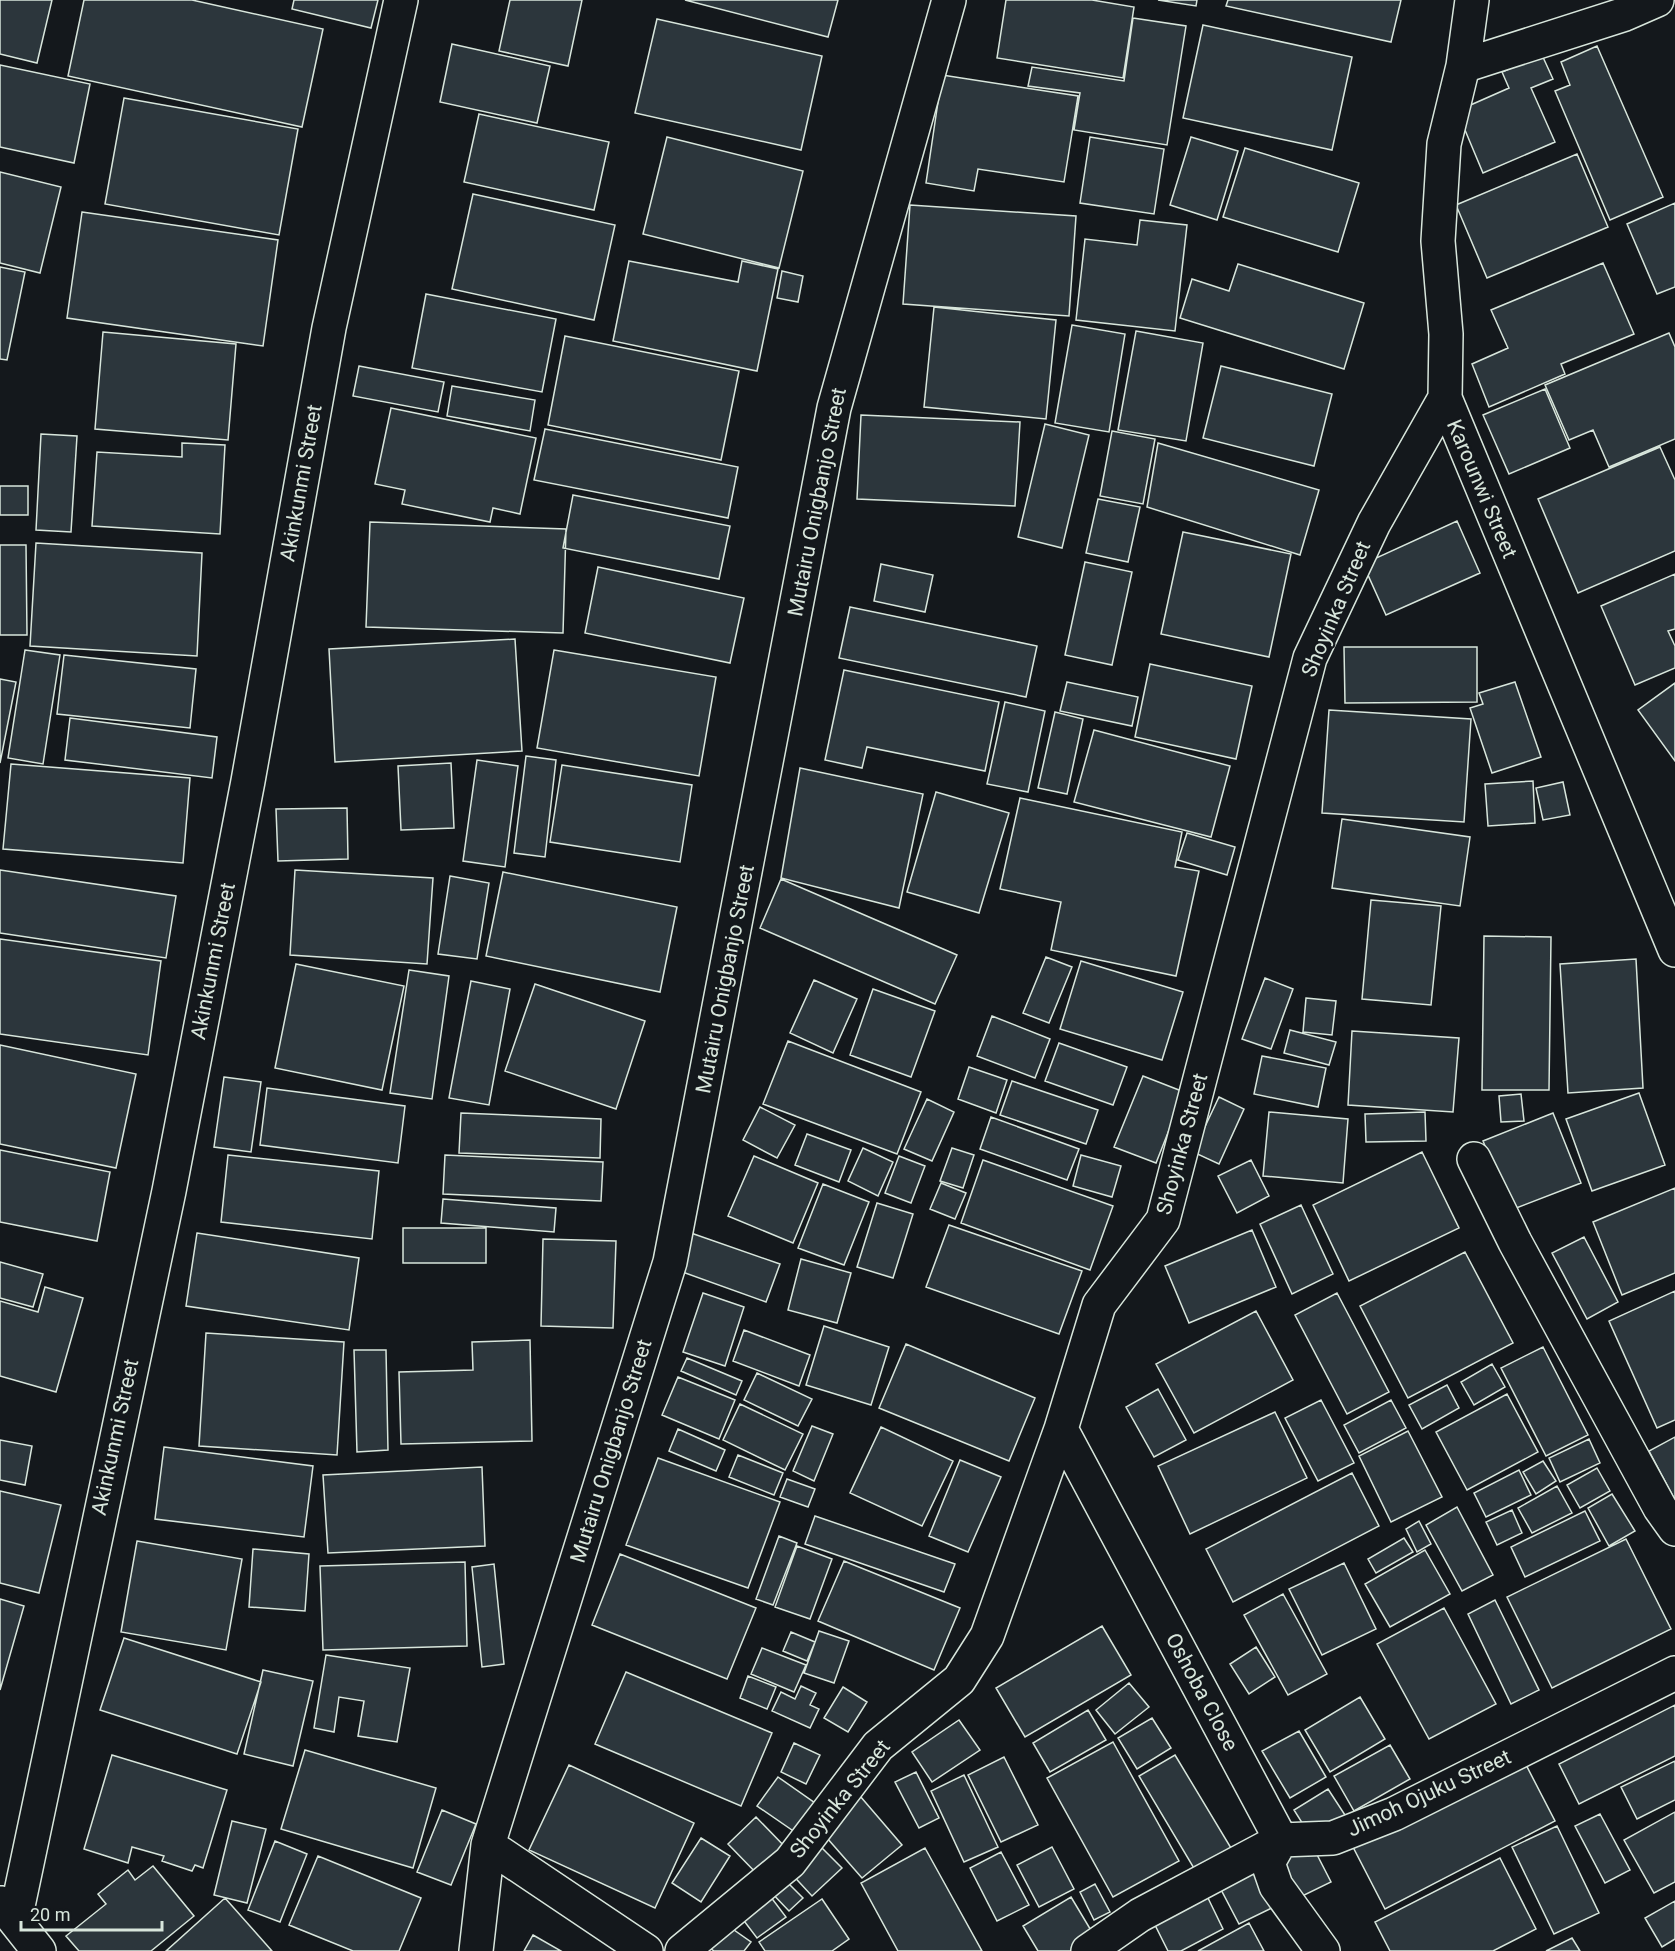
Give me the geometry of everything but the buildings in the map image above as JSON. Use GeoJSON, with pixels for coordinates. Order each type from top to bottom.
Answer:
{"type":"FeatureCollection","features":[{"type":"Feature","properties":{"kind":"street","name":"Akinkunmi Street"},"geometry":{"type":"LineString","coordinates":[[8,1911],[169,1191],[248,781],[328,328],[401,0]]}},
{"type":"Feature","properties":{"kind":"street","name":"Mutairu Onigbanjo Street"},"geometry":{"type":"LineString","coordinates":[[476,1951],[488,1845],[670,1262],[834,408],[949,0]]}},
{"type":"Feature","properties":{"kind":"street","name":"Karounwi Street"},"geometry":{"type":"LineString","coordinates":[[1472,0],[1463,66],[1444,144],[1438,241],[1446,334],[1445,398],[1675,950]]}},
{"type":"Feature","properties":{"kind":"street"},"geometry":{"type":"LineString","coordinates":[[1463,66],[1625,14],[1657,0]]}},
{"type":"Feature","properties":{"kind":"street","name":"Shoyinka Street"},"geometry":{"type":"LineString","coordinates":[[682,1951],[790,1862],[835,1807],[879,1746],[960,1680],[987,1636],[1061,1429],[1099,1305],[1163,1220],[1310,658],[1374,523],[1445,398]]}},
{"type":"Feature","properties":{"kind":"street"},"geometry":{"type":"LineString","coordinates":[[1474,1159],[1515,1242],[1660,1508],[1675,1529]]}},
{"type":"Feature","properties":{"kind":"street","name":"Oshoba Close"},"geometry":{"type":"LineString","coordinates":[[1061,1429],[1281,1839]]}},
{"type":"Feature","properties":{"kind":"street","name":"Jimoh Ojuku Street"},"geometry":{"type":"LineString","coordinates":[[1088,1951],[1140,1915],[1281,1839],[1333,1838],[1394,1814],[1675,1673]]}},
{"type":"Feature","properties":{"kind":"street"},"geometry":{"type":"LineString","coordinates":[[1281,1839],[1268,1863],[1276,1886],[1323,1951]]}},
{"type":"Feature","properties":{"kind":"street"},"geometry":{"type":"LineString","coordinates":[[488,1845],[646,1951]]}},
{"type":"Feature","properties":{"kind":"street"},"geometry":{"type":"LineString","coordinates":[[8,1911],[39,1951]]}}]}
